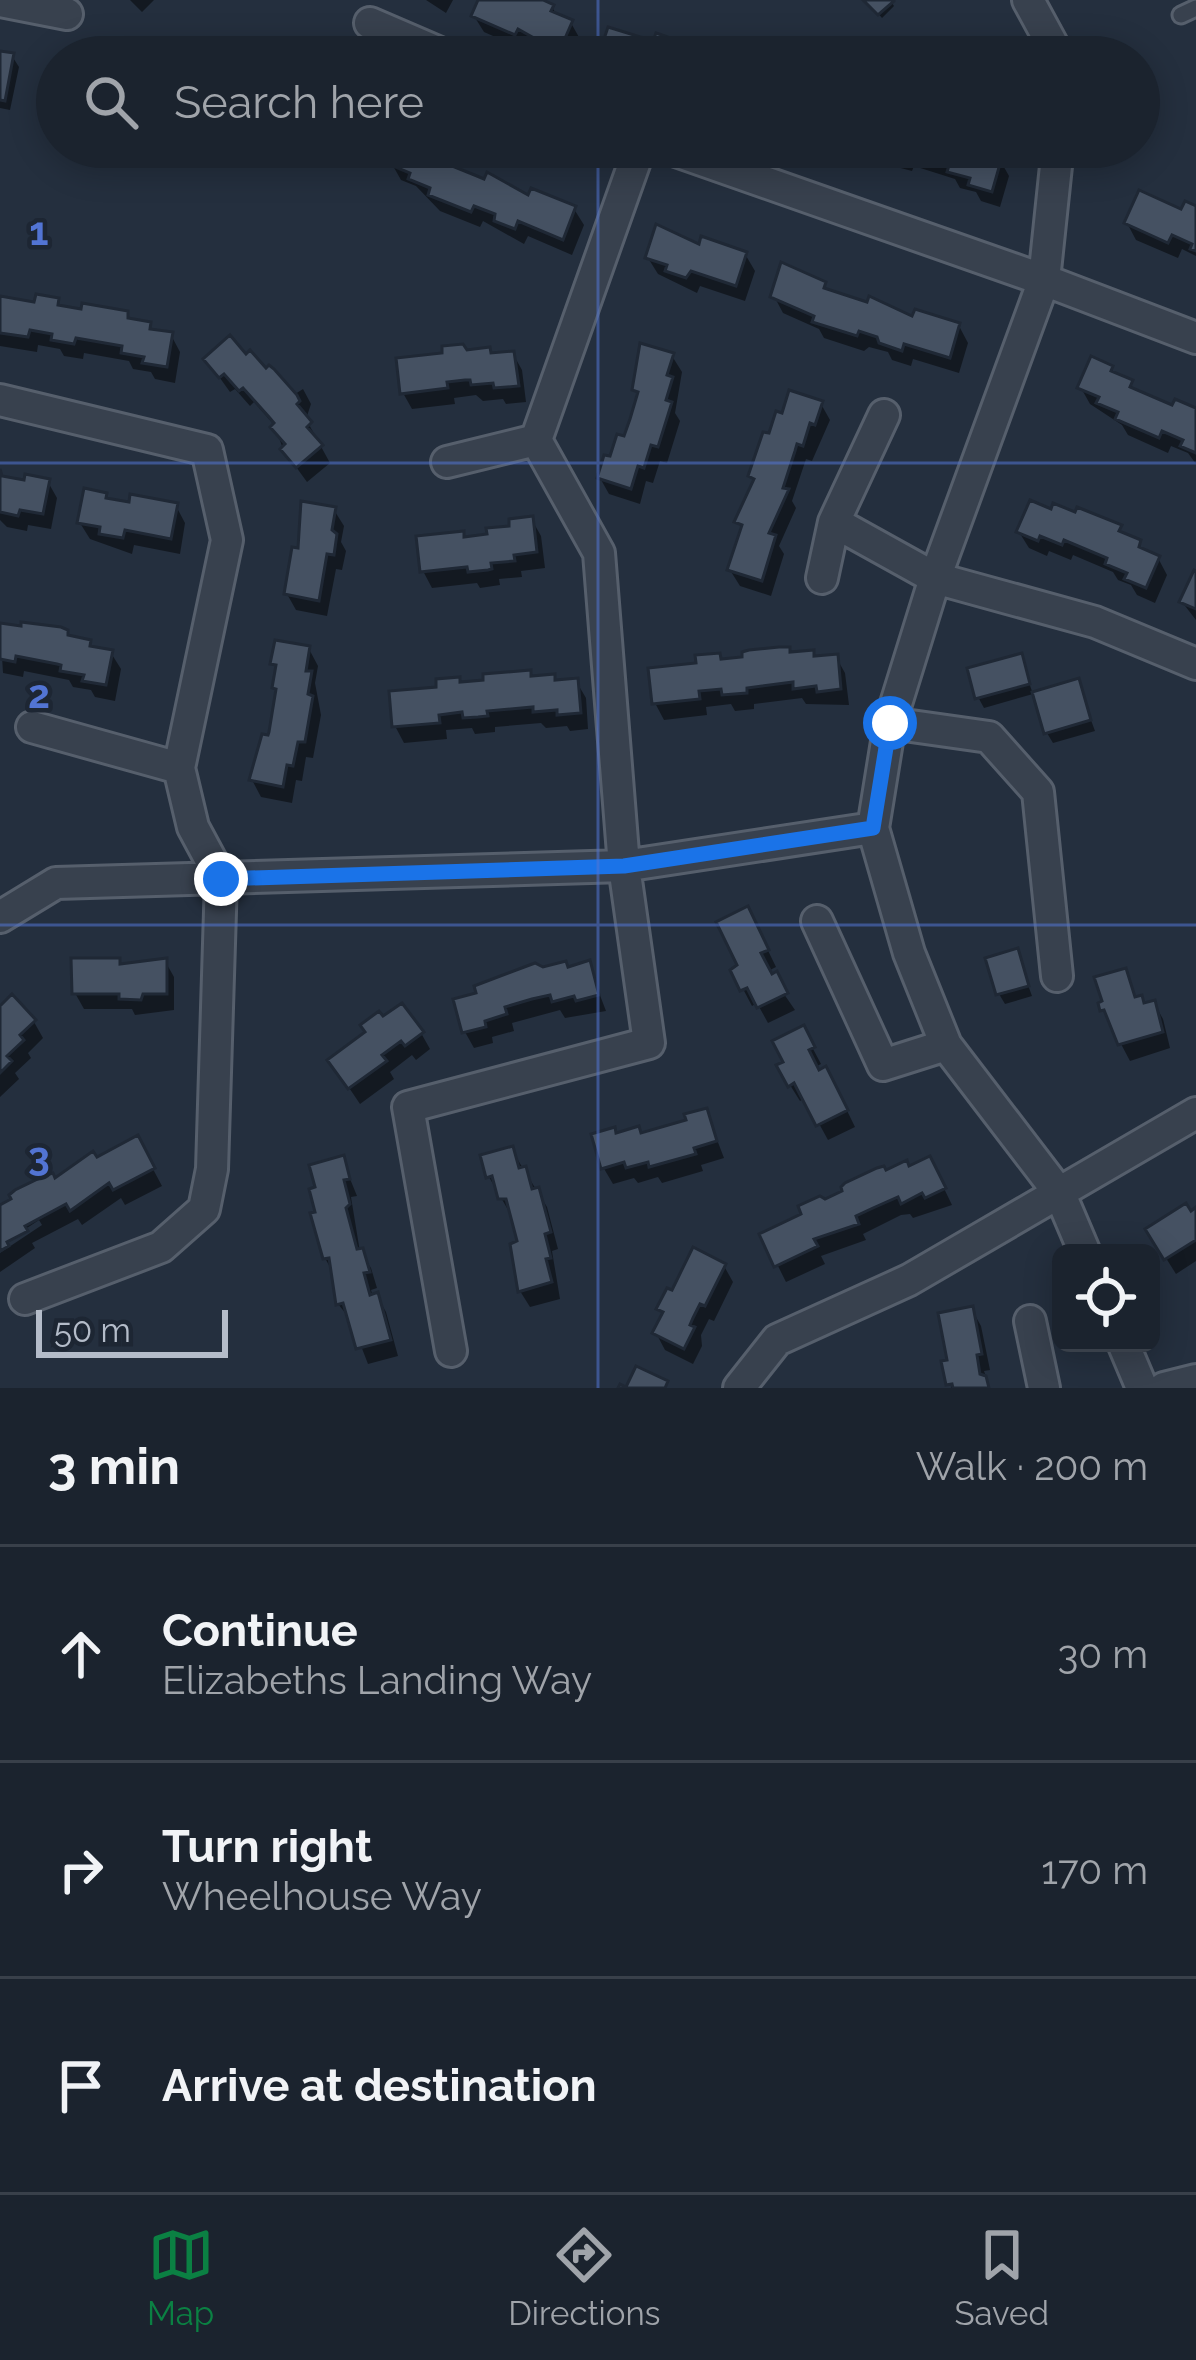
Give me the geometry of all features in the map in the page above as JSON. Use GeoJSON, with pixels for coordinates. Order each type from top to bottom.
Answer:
{"type":"FeatureCollection","features":[{"type":"Feature","properties":{"kind":"street"},"geometry":{"type":"LineString","coordinates":[[1029,0],[1048,36]]}},
{"type":"Feature","properties":{"kind":"street"},"geometry":{"type":"LineString","coordinates":[[0,1],[67,14]]}},
{"type":"Feature","properties":{"kind":"street"},"geometry":{"type":"LineString","coordinates":[[370,23],[400,36]]}},
{"type":"Feature","properties":{"kind":"street"},"geometry":{"type":"LineString","coordinates":[[451,1351],[408,1107],[650,1043],[624,866],[599,553],[536,440],[633,168]]}},
{"type":"Feature","properties":{"kind":"street"},"geometry":{"type":"LineString","coordinates":[[725,168],[1196,338]]}},
{"type":"Feature","properties":{"kind":"street"},"geometry":{"type":"LineString","coordinates":[[1056,168],[1044,280],[935,578],[890,723],[873,828],[909,952],[946,1045],[1060,1194],[1081,1244]]}},
{"type":"Feature","properties":{"kind":"street"},"geometry":{"type":"LineString","coordinates":[[0,400],[207,450],[227,540],[179,768],[193,827],[221,879],[212,1169],[204,1209],[161,1247],[25,1299]]}},
{"type":"Feature","properties":{"kind":"street"},"geometry":{"type":"LineString","coordinates":[[822,578],[835,522],[884,416]]}},
{"type":"Feature","properties":{"kind":"street"},"geometry":{"type":"LineString","coordinates":[[447,462],[536,440]]}},
{"type":"Feature","properties":{"kind":"street"},"geometry":{"type":"LineString","coordinates":[[835,522],[935,578],[1095,622],[1196,664]]}},
{"type":"Feature","properties":{"kind":"street"},"geometry":{"type":"LineString","coordinates":[[890,723],[989,737],[1038,792],[1057,976]]}},
{"type":"Feature","properties":{"kind":"street"},"geometry":{"type":"LineString","coordinates":[[32,727],[179,768]]}},
{"type":"Feature","properties":{"kind":"street"},"geometry":{"type":"LineString","coordinates":[[0,917],[56,884],[624,866],[873,828]]}},
{"type":"Feature","properties":{"kind":"street"},"geometry":{"type":"LineString","coordinates":[[817,921],[884,1064],[946,1045]]}},
{"type":"Feature","properties":{"kind":"street"},"geometry":{"type":"LineString","coordinates":[[739,1388],[777,1340],[909,1280],[1196,1113]]}},
{"type":"Feature","properties":{"kind":"street"},"geometry":{"type":"LineString","coordinates":[[1030,1321],[1044,1388]]}},
{"type":"Feature","properties":{"kind":"street"},"geometry":{"type":"LineString","coordinates":[[1127,1352],[1142,1388]]}},
{"type":"Feature","properties":{"kind":"street"},"geometry":{"type":"LineString","coordinates":[[1164,1388],[1196,1380]]}},
{"type":"Feature","properties":{"kind":"building"},"geometry":{"type":"Polygon","coordinates":[[[478,0],[543,0],[554,5],[551,11],[573,20],[566,36],[530,36],[518,29],[515,35],[471,16],[478,0]]]}},
{"type":"Feature","properties":{"kind":"building"},"geometry":{"type":"Polygon","coordinates":[[[863,0],[894,0],[894,1],[878,15],[863,0]]]}},
{"type":"Feature","properties":{"kind":"building"},"geometry":{"type":"Polygon","coordinates":[[[608,27],[637,36],[605,36],[608,27]]]}},
{"type":"Feature","properties":{"kind":"building"},"geometry":{"type":"Polygon","coordinates":[[[0,51],[14,53],[5,101],[0,100],[0,51]]]}},
{"type":"Feature","properties":{"kind":"building"},"geometry":{"type":"Polygon","coordinates":[[[398,168],[457,168],[484,179],[487,172],[528,195],[531,188],[576,206],[563,240],[518,221],[515,229],[494,221],[495,214],[474,206],[471,212],[428,195],[430,188],[408,179],[410,173],[398,168]]]}},
{"type":"Feature","properties":{"kind":"building"},"geometry":{"type":"Polygon","coordinates":[[[948,168],[999,168],[992,192],[968,185],[970,178],[947,172],[948,168]]]}},
{"type":"Feature","properties":{"kind":"building"},"geometry":{"type":"Polygon","coordinates":[[[1139,190],[1181,209],[1185,201],[1196,206],[1196,251],[1190,249],[1192,244],[1172,235],[1168,243],[1124,223],[1139,190]]]}},
{"type":"Feature","properties":{"kind":"building"},"geometry":{"type":"Polygon","coordinates":[[[656,224],[699,244],[701,236],[747,252],[736,286],[691,271],[686,278],[645,258],[656,224]]]}},
{"type":"Feature","properties":{"kind":"building"},"geometry":{"type":"Polygon","coordinates":[[[781,262],[826,282],[824,288],[867,302],[869,296],[912,316],[915,309],[960,323],[950,358],[904,344],[902,351],[859,331],[857,336],[812,322],[814,316],[770,297],[781,262]]]}},
{"type":"Feature","properties":{"kind":"building"},"geometry":{"type":"Polygon","coordinates":[[[36,294],[59,298],[58,305],[81,309],[82,303],[128,311],[128,318],[151,322],[150,329],[173,332],[167,367],[142,363],[144,357],[121,353],[122,346],[76,338],[74,344],[51,340],[52,334],[30,330],[28,337],[0,333],[0,296],[34,302],[36,294]]]}},
{"type":"Feature","properties":{"kind":"building"},"geometry":{"type":"Polygon","coordinates":[[[230,335],[246,354],[250,350],[266,368],[274,369],[312,422],[307,427],[323,445],[296,468],[280,449],[285,444],[270,427],[274,423],[269,417],[243,388],[239,391],[224,374],[219,378],[203,359],[230,335]]]}},
{"type":"Feature","properties":{"kind":"building"},"geometry":{"type":"Polygon","coordinates":[[[640,343],[674,353],[667,375],[673,377],[666,400],[672,402],[658,447],[651,445],[631,489],[597,478],[604,455],[610,456],[617,434],[624,436],[630,419],[638,392],[632,390],[640,343]]]}},
{"type":"Feature","properties":{"kind":"building"},"geometry":{"type":"Polygon","coordinates":[[[463,344],[467,350],[514,351],[519,386],[494,388],[493,383],[471,385],[465,380],[447,382],[448,388],[400,394],[396,358],[442,353],[442,346],[463,344]]]}},
{"type":"Feature","properties":{"kind":"building"},"geometry":{"type":"Polygon","coordinates":[[[1091,356],[1133,380],[1130,387],[1172,405],[1175,399],[1196,408],[1196,453],[1180,446],[1183,440],[1162,431],[1159,438],[1115,419],[1118,412],[1077,388],[1091,356]]]}},
{"type":"Feature","properties":{"kind":"building"},"geometry":{"type":"Polygon","coordinates":[[[789,390],[823,401],[803,446],[797,444],[783,488],[789,489],[769,533],[776,535],[762,581],[727,570],[742,525],[734,522],[754,479],[748,476],[763,432],[769,433],[776,411],[782,413],[789,390]]]}},
{"type":"Feature","properties":{"kind":"building"},"geometry":{"type":"Polygon","coordinates":[[[0,469],[2,476],[50,479],[43,514],[0,512],[0,469]]]}},
{"type":"Feature","properties":{"kind":"building"},"geometry":{"type":"Polygon","coordinates":[[[84,488],[129,502],[130,494],[178,503],[171,539],[125,530],[123,538],[99,534],[100,527],[77,523],[84,488]]]}},
{"type":"Feature","properties":{"kind":"building"},"geometry":{"type":"Polygon","coordinates":[[[1030,500],[1051,509],[1053,503],[1075,512],[1077,507],[1122,525],[1119,531],[1141,540],[1139,547],[1160,556],[1146,588],[1124,579],[1127,573],[1105,564],[1107,558],[1064,540],[1062,545],[1040,536],[1038,541],[1016,532],[1030,500]]]}},
{"type":"Feature","properties":{"kind":"building"},"geometry":{"type":"Polygon","coordinates":[[[301,501],[336,507],[334,555],[327,554],[319,601],[284,594],[292,547],[298,548],[301,501]]]}},
{"type":"Feature","properties":{"kind":"building"},"geometry":{"type":"Polygon","coordinates":[[[533,516],[537,552],[514,555],[515,561],[491,563],[488,570],[468,572],[467,567],[420,572],[416,536],[464,531],[464,537],[487,534],[486,528],[509,526],[509,519],[533,516]]]}},
{"type":"Feature","properties":{"kind":"building"},"geometry":{"type":"Polygon","coordinates":[[[1196,571],[1196,609],[1179,602],[1196,571]]]}},
{"type":"Feature","properties":{"kind":"building"},"geometry":{"type":"Polygon","coordinates":[[[21,622],[61,627],[68,635],[91,640],[90,646],[113,650],[106,685],[82,681],[84,675],[60,671],[57,664],[16,656],[15,662],[0,659],[0,623],[21,626],[21,622]]]}},
{"type":"Feature","properties":{"kind":"building"},"geometry":{"type":"Polygon","coordinates":[[[275,640],[310,646],[306,671],[312,671],[305,742],[298,742],[283,787],[249,780],[262,734],[269,732],[276,689],[272,688],[276,665],[270,664],[275,640]]]}},
{"type":"Feature","properties":{"kind":"building"},"geometry":{"type":"Polygon","coordinates":[[[790,647],[790,652],[814,650],[814,656],[838,654],[841,689],[793,689],[793,682],[747,688],[747,693],[699,691],[700,699],[652,704],[648,668],[696,663],[695,655],[720,653],[721,659],[742,657],[749,650],[790,647]]]}},
{"type":"Feature","properties":{"kind":"building"},"geometry":{"type":"Polygon","coordinates":[[[1022,653],[1030,684],[975,699],[967,668],[1022,653]]]}},
{"type":"Feature","properties":{"kind":"building"},"geometry":{"type":"Polygon","coordinates":[[[531,670],[531,676],[578,678],[581,713],[533,712],[533,707],[463,718],[462,712],[439,715],[440,723],[392,727],[389,691],[436,687],[436,679],[483,680],[483,674],[531,670]]]}},
{"type":"Feature","properties":{"kind":"building"},"geometry":{"type":"Polygon","coordinates":[[[1079,678],[1091,720],[1044,734],[1032,692],[1079,678]]]}},
{"type":"Feature","properties":{"kind":"building"},"geometry":{"type":"Polygon","coordinates":[[[748,906],[769,950],[761,953],[788,993],[757,1008],[747,988],[740,991],[730,970],[737,965],[716,922],[748,906]]]}},
{"type":"Feature","properties":{"kind":"building"},"geometry":{"type":"Polygon","coordinates":[[[1018,948],[1029,986],[996,995],[985,958],[1018,948]]]}},
{"type":"Feature","properties":{"kind":"building"},"geometry":{"type":"Polygon","coordinates":[[[71,958],[120,958],[120,964],[167,958],[167,994],[143,994],[141,1000],[119,999],[119,994],[72,994],[71,958]]]}},
{"type":"Feature","properties":{"kind":"building"},"geometry":{"type":"Polygon","coordinates":[[[590,960],[599,995],[576,1001],[574,996],[552,1002],[550,995],[532,999],[505,1007],[507,1014],[485,1021],[486,1027],[462,1033],[453,999],[476,993],[474,986],[535,963],[543,967],[566,961],[568,967],[590,960]]]}},
{"type":"Feature","properties":{"kind":"building"},"geometry":{"type":"Polygon","coordinates":[[[1126,968],[1135,997],[1142,995],[1144,1003],[1155,1000],[1163,1032],[1118,1045],[1104,1010],[1100,1011],[1102,1001],[1094,977],[1126,968]]]}},
{"type":"Feature","properties":{"kind":"building"},"geometry":{"type":"Polygon","coordinates":[[[12,994],[36,1020],[20,1035],[24,1040],[7,1056],[12,1061],[0,1073],[0,1006],[12,994]]]}},
{"type":"Feature","properties":{"kind":"building"},"geometry":{"type":"Polygon","coordinates":[[[402,1003],[424,1032],[382,1055],[387,1061],[348,1089],[327,1060],[365,1032],[360,1025],[402,1003]]]}},
{"type":"Feature","properties":{"kind":"building"},"geometry":{"type":"Polygon","coordinates":[[[804,1025],[819,1070],[826,1066],[848,1110],[816,1126],[794,1083],[788,1087],[776,1065],[783,1062],[772,1041],[804,1025]]]}},
{"type":"Feature","properties":{"kind":"building"},"geometry":{"type":"Polygon","coordinates":[[[707,1108],[717,1141],[694,1148],[696,1154],[649,1167],[648,1162],[626,1168],[624,1162],[601,1169],[591,1134],[639,1126],[641,1133],[686,1120],[684,1114],[707,1108]]]}},
{"type":"Feature","properties":{"kind":"building"},"geometry":{"type":"Polygon","coordinates":[[[138,1135],[155,1168],[113,1190],[109,1183],[70,1211],[66,1204],[25,1226],[28,1231],[0,1251],[0,1205],[11,1199],[9,1195],[46,1175],[53,1173],[55,1178],[93,1151],[97,1157],[138,1135]]]}},
{"type":"Feature","properties":{"kind":"building"},"geometry":{"type":"Polygon","coordinates":[[[513,1146],[519,1168],[526,1166],[532,1189],[539,1187],[551,1232],[545,1234],[552,1282],[518,1292],[510,1244],[517,1241],[506,1199],[498,1199],[480,1155],[513,1146]]]}},
{"type":"Feature","properties":{"kind":"building"},"geometry":{"type":"Polygon","coordinates":[[[344,1155],[350,1179],[344,1180],[350,1204],[346,1208],[357,1249],[363,1248],[370,1272],[364,1273],[370,1295],[378,1292],[391,1340],[356,1349],[343,1303],[336,1305],[329,1258],[323,1259],[310,1213],[315,1212],[309,1189],[315,1187],[309,1165],[344,1155]]]}},
{"type":"Feature","properties":{"kind":"building"},"geometry":{"type":"Polygon","coordinates":[[[930,1156],[946,1188],[925,1198],[922,1193],[901,1204],[898,1197],[873,1208],[856,1216],[859,1224],[814,1239],[818,1246],[774,1267],[759,1234],[801,1214],[798,1206],[842,1191],[845,1183],[877,1168],[886,1170],[907,1160],[909,1166],[930,1156]]]}},
{"type":"Feature","properties":{"kind":"building"},"geometry":{"type":"Polygon","coordinates":[[[1186,1203],[1191,1211],[1196,1207],[1196,1240],[1164,1260],[1160,1244],[1154,1244],[1145,1229],[1186,1203]]]}},
{"type":"Feature","properties":{"kind":"building"},"geometry":{"type":"Polygon","coordinates":[[[693,1247],[726,1264],[705,1306],[700,1304],[693,1318],[690,1325],[695,1327],[684,1349],[652,1333],[663,1312],[656,1309],[667,1288],[672,1290],[693,1247]]]}},
{"type":"Feature","properties":{"kind":"building"},"geometry":{"type":"Polygon","coordinates":[[[973,1306],[982,1354],[977,1355],[980,1374],[986,1376],[989,1388],[953,1388],[946,1385],[941,1361],[947,1360],[938,1313],[973,1306]]]}},
{"type":"Feature","properties":{"kind":"building"},"geometry":{"type":"Polygon","coordinates":[[[636,1366],[668,1381],[665,1388],[618,1388],[620,1384],[626,1387],[636,1366]]]}},
{"type":"Feature","properties":{"kind":"route"},"geometry":{"type":"LineString","coordinates":[[221,879],[624,866],[873,828],[890,723]]}}]}
